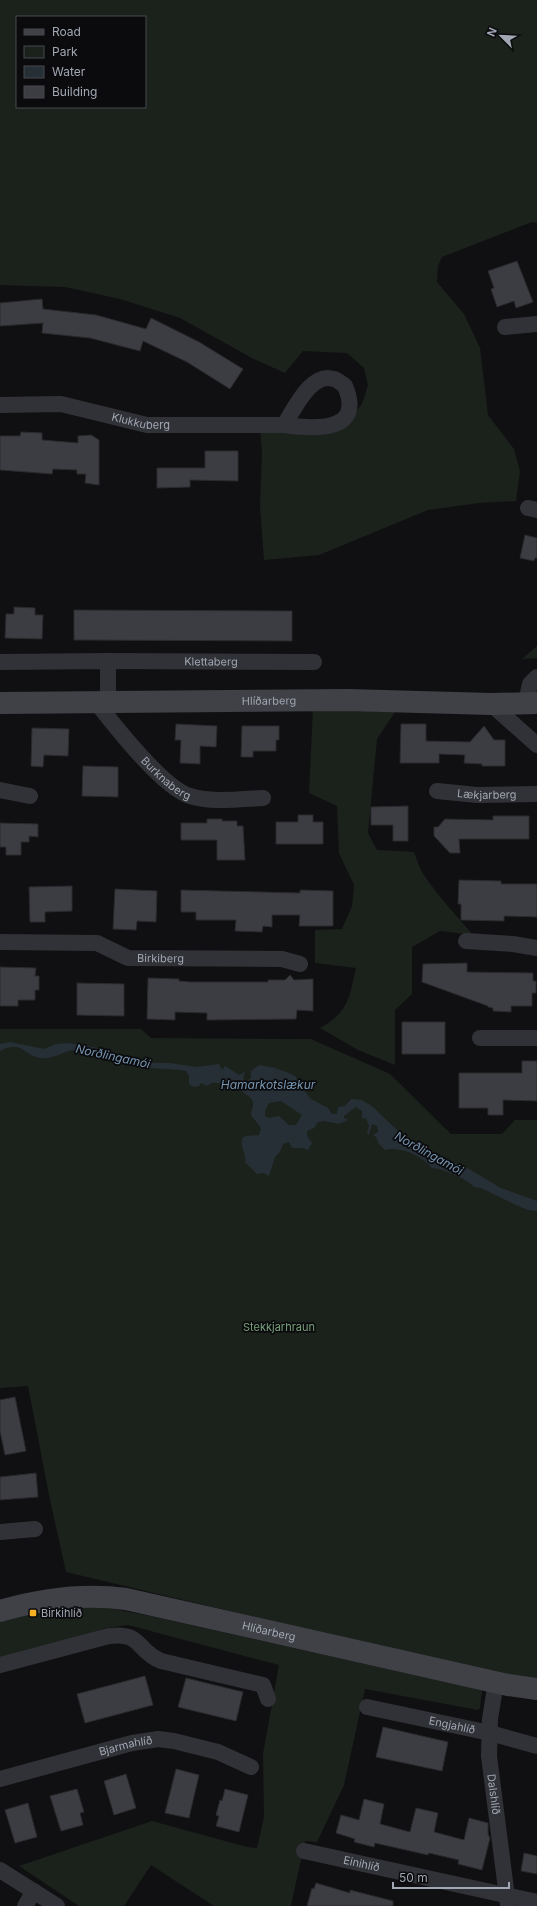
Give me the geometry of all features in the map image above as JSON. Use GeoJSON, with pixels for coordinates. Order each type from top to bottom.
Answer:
{"type":"FeatureCollection","features":[{"type":"Feature","properties":{"kind":"street"},"geometry":{"type":"LineString","coordinates":[[505,327],[537,324]]}},
{"type":"Feature","properties":{"kind":"street","name":"Klukkuberg"},"geometry":{"type":"LineString","coordinates":[[0,405],[61,404],[147,425],[284,425]]}},
{"type":"Feature","properties":{"kind":"street"},"geometry":{"type":"LineString","coordinates":[[102,702],[108,661]]}},
{"type":"Feature","properties":{"kind":"street","name":"Klettaberg"},"geometry":{"type":"LineString","coordinates":[[0,662],[314,662]]}},
{"type":"Feature","properties":{"kind":"street"},"geometry":{"type":"LineString","coordinates":[[531,703],[530,684],[537,677]]}},
{"type":"Feature","properties":{"kind":"street","name":"Hlíðarberg"},"geometry":{"type":"LineString","coordinates":[[0,703],[348,700],[491,704],[531,703]]}},
{"type":"Feature","properties":{"kind":"street","name":"Burknaberg"},"geometry":{"type":"LineString","coordinates":[[102,702],[128,742],[167,782],[179,792],[190,796],[231,800],[263,798]]}},
{"type":"Feature","properties":{"kind":"street"},"geometry":{"type":"LineString","coordinates":[[491,704],[537,745]]}},
{"type":"Feature","properties":{"kind":"street"},"geometry":{"type":"LineString","coordinates":[[0,790],[30,796]]}},
{"type":"Feature","properties":{"kind":"street","name":"Lækjarberg"},"geometry":{"type":"LineString","coordinates":[[437,790],[477,795],[537,794]]}},
{"type":"Feature","properties":{"kind":"street"},"geometry":{"type":"LineString","coordinates":[[466,941],[513,944],[537,948]]}},
{"type":"Feature","properties":{"kind":"street","name":"Birkiberg"},"geometry":{"type":"LineString","coordinates":[[0,942],[97,943],[128,958],[282,959],[300,964]]}},
{"type":"Feature","properties":{"kind":"street"},"geometry":{"type":"LineString","coordinates":[[480,1038],[537,1038]]}},
{"type":"Feature","properties":{"kind":"street"},"geometry":{"type":"LineString","coordinates":[[0,1532],[35,1529]]}},
{"type":"Feature","properties":{"kind":"street","name":"Hlíðarberg"},"geometry":{"type":"LineString","coordinates":[[0,1611],[20,1605],[58,1598],[108,1596],[496,1682],[537,1689]]}},
{"type":"Feature","properties":{"kind":"street"},"geometry":{"type":"LineString","coordinates":[[0,1665],[121,1634],[131,1636],[154,1658],[263,1685],[268,1699]]}},
{"type":"Feature","properties":{"kind":"street","name":"Dalshlíð"},"geometry":{"type":"LineString","coordinates":[[496,1682],[490,1719],[489,1756],[508,1901]]}},
{"type":"Feature","properties":{"kind":"street","name":"Engjahlíð"},"geometry":{"type":"LineString","coordinates":[[367,1707],[490,1733],[537,1746]]}},
{"type":"Feature","properties":{"kind":"street","name":"Bjarmahlíð"},"geometry":{"type":"LineString","coordinates":[[0,1779],[132,1743],[158,1739],[174,1741],[218,1752],[251,1767]]}},
{"type":"Feature","properties":{"kind":"street","name":"Einihlíð"},"geometry":{"type":"LineString","coordinates":[[304,1851],[508,1901],[537,1902]]}},
{"type":"Feature","properties":{"kind":"street"},"geometry":{"type":"LineString","coordinates":[[0,1870],[57,1906]]}},
{"type":"Feature","properties":{"kind":"street"},"geometry":{"type":"LineString","coordinates":[[24,1906],[34,1891]]}},
{"type":"Feature","properties":{"kind":"green space"},"geometry":{"type":"Polygon","coordinates":[[[0,0],[537,0],[537,223],[532,222],[442,257],[438,266],[437,282],[464,314],[480,348],[488,415],[514,449],[520,471],[516,501],[479,503],[428,510],[319,555],[264,560],[260,507],[262,453],[260,429],[305,434],[341,430],[362,404],[368,385],[364,368],[347,353],[303,351],[285,373],[252,358],[180,318],[120,299],[65,287],[0,285],[0,0]]]}},
{"type":"Feature","properties":{"kind":"green space"},"geometry":{"type":"Polygon","coordinates":[[[537,646],[537,658],[522,659],[537,646]]]}},
{"type":"Feature","properties":{"kind":"green space"},"geometry":{"type":"Polygon","coordinates":[[[313,709],[395,712],[377,739],[368,833],[377,850],[414,852],[429,883],[473,935],[440,931],[412,947],[412,994],[395,1010],[395,1065],[358,1050],[320,1028],[330,1022],[342,1010],[352,988],[356,968],[315,963],[315,930],[342,929],[352,906],[354,885],[339,853],[337,806],[309,793],[313,709]]]}},
{"type":"Feature","properties":{"kind":"green space","name":"Stekkjarhraun"},"geometry":{"type":"Polygon","coordinates":[[[0,1029],[141,1029],[151,1038],[311,1039],[390,1074],[451,1134],[502,1134],[515,1120],[537,1120],[537,1681],[468,1668],[66,1572],[50,1500],[28,1386],[0,1388],[0,1029]]]}},
{"type":"Feature","properties":{"kind":"green space"},"geometry":{"type":"Polygon","coordinates":[[[82,1605],[103,1607],[150,1616],[482,1690],[480,1708],[478,1710],[365,1689],[344,1785],[317,1842],[305,1841],[291,1906],[214,1906],[151,1865],[124,1906],[79,1906],[19,1866],[152,1821],[247,1847],[257,1848],[264,1817],[263,1754],[279,1665],[128,1625],[106,1628],[0,1662],[0,1622],[30,1614],[82,1605]]]}},
{"type":"Feature","properties":{"kind":"water","name":"Hamarkotslækur"},"geometry":{"type":"Polygon","coordinates":[[[10,1042],[44,1049],[56,1044],[69,1043],[98,1048],[100,1051],[147,1063],[169,1063],[197,1067],[219,1064],[222,1070],[225,1066],[239,1075],[245,1072],[243,1079],[247,1081],[251,1078],[251,1071],[259,1065],[275,1068],[296,1077],[302,1088],[311,1099],[328,1108],[332,1114],[337,1114],[338,1107],[345,1106],[351,1099],[362,1100],[373,1107],[400,1133],[431,1153],[467,1168],[501,1188],[537,1201],[537,1211],[528,1210],[481,1188],[474,1187],[454,1174],[432,1168],[423,1160],[411,1153],[398,1149],[385,1150],[378,1143],[377,1138],[373,1135],[378,1132],[377,1126],[372,1124],[369,1135],[367,1133],[369,1126],[366,1118],[362,1119],[362,1111],[356,1107],[344,1116],[344,1118],[348,1120],[339,1124],[324,1121],[318,1122],[314,1128],[307,1131],[307,1136],[312,1143],[308,1150],[303,1148],[292,1148],[289,1142],[283,1144],[280,1152],[275,1157],[269,1176],[264,1173],[257,1174],[245,1162],[242,1138],[246,1136],[259,1135],[261,1128],[251,1115],[253,1106],[252,1100],[240,1091],[227,1085],[216,1083],[212,1083],[207,1086],[201,1083],[199,1086],[194,1087],[189,1084],[189,1076],[186,1071],[128,1066],[92,1054],[77,1054],[73,1050],[53,1057],[40,1058],[35,1057],[18,1047],[7,1048],[0,1051],[0,1044],[10,1042]],[[281,1101],[269,1103],[265,1111],[265,1116],[269,1118],[279,1116],[289,1125],[296,1125],[302,1115],[281,1101]]]}},
{"type":"Feature","properties":{"kind":"building"},"geometry":{"type":"Polygon","coordinates":[[[517,261],[533,302],[516,308],[514,301],[497,307],[491,289],[494,288],[488,271],[517,261]]]}},
{"type":"Feature","properties":{"kind":"building"},"geometry":{"type":"Polygon","coordinates":[[[42,299],[43,309],[96,315],[146,329],[151,318],[199,342],[243,369],[230,389],[187,362],[143,341],[140,351],[90,338],[42,333],[43,323],[0,326],[0,303],[42,299]]]}},
{"type":"Feature","properties":{"kind":"building"},"geometry":{"type":"Polygon","coordinates":[[[21,432],[42,433],[42,440],[78,443],[78,436],[91,435],[99,440],[99,485],[85,483],[86,474],[77,474],[77,470],[53,469],[52,474],[0,470],[0,436],[20,436],[21,432]]]}},
{"type":"Feature","properties":{"kind":"building"},"geometry":{"type":"Polygon","coordinates":[[[205,451],[238,451],[238,481],[190,480],[190,487],[157,488],[157,468],[205,468],[205,451]]]}},
{"type":"Feature","properties":{"kind":"building"},"geometry":{"type":"Polygon","coordinates":[[[525,535],[537,538],[537,558],[535,558],[534,561],[520,558],[525,535]]]}},
{"type":"Feature","properties":{"kind":"building"},"geometry":{"type":"Polygon","coordinates":[[[14,607],[35,608],[35,615],[43,615],[42,639],[5,638],[6,614],[14,614],[14,607]]]}},
{"type":"Feature","properties":{"kind":"building"},"geometry":{"type":"Polygon","coordinates":[[[74,610],[292,611],[292,641],[74,640],[74,610]]]}},
{"type":"Feature","properties":{"kind":"building"},"geometry":{"type":"Polygon","coordinates":[[[176,724],[217,726],[216,747],[200,746],[200,764],[180,763],[181,740],[175,740],[176,724]]]}},
{"type":"Feature","properties":{"kind":"building"},"geometry":{"type":"Polygon","coordinates":[[[401,724],[426,724],[426,741],[470,742],[484,726],[494,740],[505,740],[505,766],[482,766],[482,764],[464,763],[465,755],[439,754],[439,763],[400,763],[401,724]]]}},
{"type":"Feature","properties":{"kind":"building"},"geometry":{"type":"Polygon","coordinates":[[[242,726],[279,726],[279,740],[276,740],[276,751],[253,751],[253,757],[241,757],[242,726]]]}},
{"type":"Feature","properties":{"kind":"building"},"geometry":{"type":"Polygon","coordinates":[[[32,728],[69,729],[68,756],[44,755],[43,767],[31,766],[32,728]]]}},
{"type":"Feature","properties":{"kind":"building"},"geometry":{"type":"Polygon","coordinates":[[[83,766],[118,767],[118,797],[82,796],[83,766]]]}},
{"type":"Feature","properties":{"kind":"building"},"geometry":{"type":"Polygon","coordinates":[[[408,806],[408,841],[393,841],[393,825],[371,825],[371,807],[408,806]]]}},
{"type":"Feature","properties":{"kind":"building"},"geometry":{"type":"Polygon","coordinates":[[[298,815],[313,815],[313,822],[323,822],[323,844],[276,844],[276,822],[298,822],[298,815]]]}},
{"type":"Feature","properties":{"kind":"building"},"geometry":{"type":"Polygon","coordinates":[[[493,816],[529,816],[529,839],[459,839],[460,853],[450,853],[434,836],[434,827],[438,827],[445,819],[493,820],[493,816]]]}},
{"type":"Feature","properties":{"kind":"building"},"geometry":{"type":"Polygon","coordinates":[[[207,819],[237,821],[237,826],[243,826],[245,860],[217,860],[217,840],[181,840],[181,823],[207,823],[207,819]]]}},
{"type":"Feature","properties":{"kind":"building"},"geometry":{"type":"Polygon","coordinates":[[[0,823],[38,824],[38,837],[29,836],[29,842],[21,842],[21,855],[6,855],[6,847],[0,847],[0,823]]]}},
{"type":"Feature","properties":{"kind":"building"},"geometry":{"type":"Polygon","coordinates":[[[459,880],[501,881],[501,884],[537,884],[537,917],[504,916],[504,921],[461,920],[461,904],[458,904],[459,880]]]}},
{"type":"Feature","properties":{"kind":"building"},"geometry":{"type":"Polygon","coordinates":[[[72,886],[72,911],[45,912],[45,922],[30,922],[29,887],[72,886]]]}},
{"type":"Feature","properties":{"kind":"building"},"geometry":{"type":"Polygon","coordinates":[[[115,889],[157,891],[156,922],[137,921],[136,930],[113,929],[115,889]]]}},
{"type":"Feature","properties":{"kind":"building"},"geometry":{"type":"Polygon","coordinates":[[[181,890],[300,893],[300,890],[333,891],[333,926],[299,926],[300,915],[272,915],[272,927],[263,926],[262,932],[235,931],[236,920],[196,920],[196,912],[181,912],[181,890]]]}},
{"type":"Feature","properties":{"kind":"building"},"geometry":{"type":"Polygon","coordinates":[[[467,963],[467,972],[533,973],[533,981],[536,981],[536,993],[532,993],[532,1006],[511,1006],[511,1012],[493,1011],[493,1008],[422,982],[423,964],[467,963]]]}},
{"type":"Feature","properties":{"kind":"building"},"geometry":{"type":"Polygon","coordinates":[[[0,967],[36,968],[35,976],[39,976],[39,990],[35,990],[35,1000],[18,1000],[18,1006],[0,1006],[0,967]]]}},
{"type":"Feature","properties":{"kind":"building"},"geometry":{"type":"Polygon","coordinates":[[[290,975],[294,980],[313,979],[313,1011],[297,1010],[296,1019],[207,1020],[207,1013],[175,1012],[175,1020],[147,1019],[148,978],[179,979],[179,981],[190,982],[268,982],[268,980],[285,980],[290,975]]]}},
{"type":"Feature","properties":{"kind":"building"},"geometry":{"type":"Polygon","coordinates":[[[77,983],[124,984],[124,1016],[77,1015],[77,983]]]}},
{"type":"Feature","properties":{"kind":"building"},"geometry":{"type":"Polygon","coordinates":[[[402,1022],[445,1022],[445,1054],[402,1054],[402,1022]]]}},
{"type":"Feature","properties":{"kind":"building"},"geometry":{"type":"Polygon","coordinates":[[[522,1061],[537,1061],[537,1101],[503,1100],[503,1115],[488,1115],[488,1108],[459,1108],[459,1073],[522,1073],[522,1061]]]}},
{"type":"Feature","properties":{"kind":"building"},"geometry":{"type":"Polygon","coordinates":[[[15,1397],[26,1451],[5,1455],[0,1431],[0,1400],[15,1397]]]}},
{"type":"Feature","properties":{"kind":"building"},"geometry":{"type":"Polygon","coordinates":[[[36,1473],[38,1497],[0,1500],[0,1477],[36,1473]]]}},
{"type":"Feature","properties":{"kind":"building"},"geometry":{"type":"Polygon","coordinates":[[[145,1676],[153,1705],[85,1723],[77,1694],[145,1676]]]}},
{"type":"Feature","properties":{"kind":"building"},"geometry":{"type":"Polygon","coordinates":[[[186,1678],[243,1692],[236,1721],[178,1707],[186,1678]]]}},
{"type":"Feature","properties":{"kind":"building"},"geometry":{"type":"Polygon","coordinates":[[[383,1727],[448,1742],[442,1771],[376,1757],[383,1727]]]}},
{"type":"Feature","properties":{"kind":"building"},"geometry":{"type":"Polygon","coordinates":[[[176,1769],[199,1775],[189,1818],[165,1813],[176,1769]]]}},
{"type":"Feature","properties":{"kind":"building"},"geometry":{"type":"Polygon","coordinates":[[[126,1774],[136,1808],[114,1815],[104,1781],[126,1774]]]}},
{"type":"Feature","properties":{"kind":"building"},"geometry":{"type":"Polygon","coordinates":[[[77,1789],[84,1812],[80,1813],[83,1825],[61,1831],[50,1796],[77,1789]]]}},
{"type":"Feature","properties":{"kind":"building"},"geometry":{"type":"Polygon","coordinates":[[[225,1789],[248,1795],[239,1832],[216,1826],[219,1816],[216,1815],[225,1789]]]}},
{"type":"Feature","properties":{"kind":"building"},"geometry":{"type":"Polygon","coordinates":[[[364,1799],[384,1804],[380,1824],[410,1832],[416,1808],[438,1813],[434,1832],[464,1840],[469,1818],[488,1823],[488,1834],[490,1838],[482,1870],[458,1864],[459,1860],[429,1853],[428,1855],[375,1843],[374,1847],[354,1842],[355,1839],[336,1833],[341,1815],[359,1820],[364,1799]]]}},
{"type":"Feature","properties":{"kind":"building"},"geometry":{"type":"Polygon","coordinates":[[[28,1803],[37,1837],[15,1843],[5,1810],[28,1803]]]}},
{"type":"Feature","properties":{"kind":"building"},"geometry":{"type":"Polygon","coordinates":[[[524,1853],[537,1856],[537,1874],[521,1871],[524,1853]]]}},
{"type":"Feature","properties":{"kind":"building"},"geometry":{"type":"Polygon","coordinates":[[[316,1883],[350,1893],[350,1890],[393,1901],[393,1906],[307,1906],[312,1888],[314,1889],[316,1883]]]}},
{"type":"Feature","properties":{"kind":"place","name":"Birkihlíð"},"geometry":{"type":"Point","coordinates":[33,1613]}},
{"type":"Feature","properties":{"kind":"water label","name":"Norðlingamói"},"geometry":{"type":"Point","coordinates":[113,1056]}},
{"type":"Feature","properties":{"kind":"water label","name":"Norðlingamói"},"geometry":{"type":"Point","coordinates":[429,1153]}}]}
